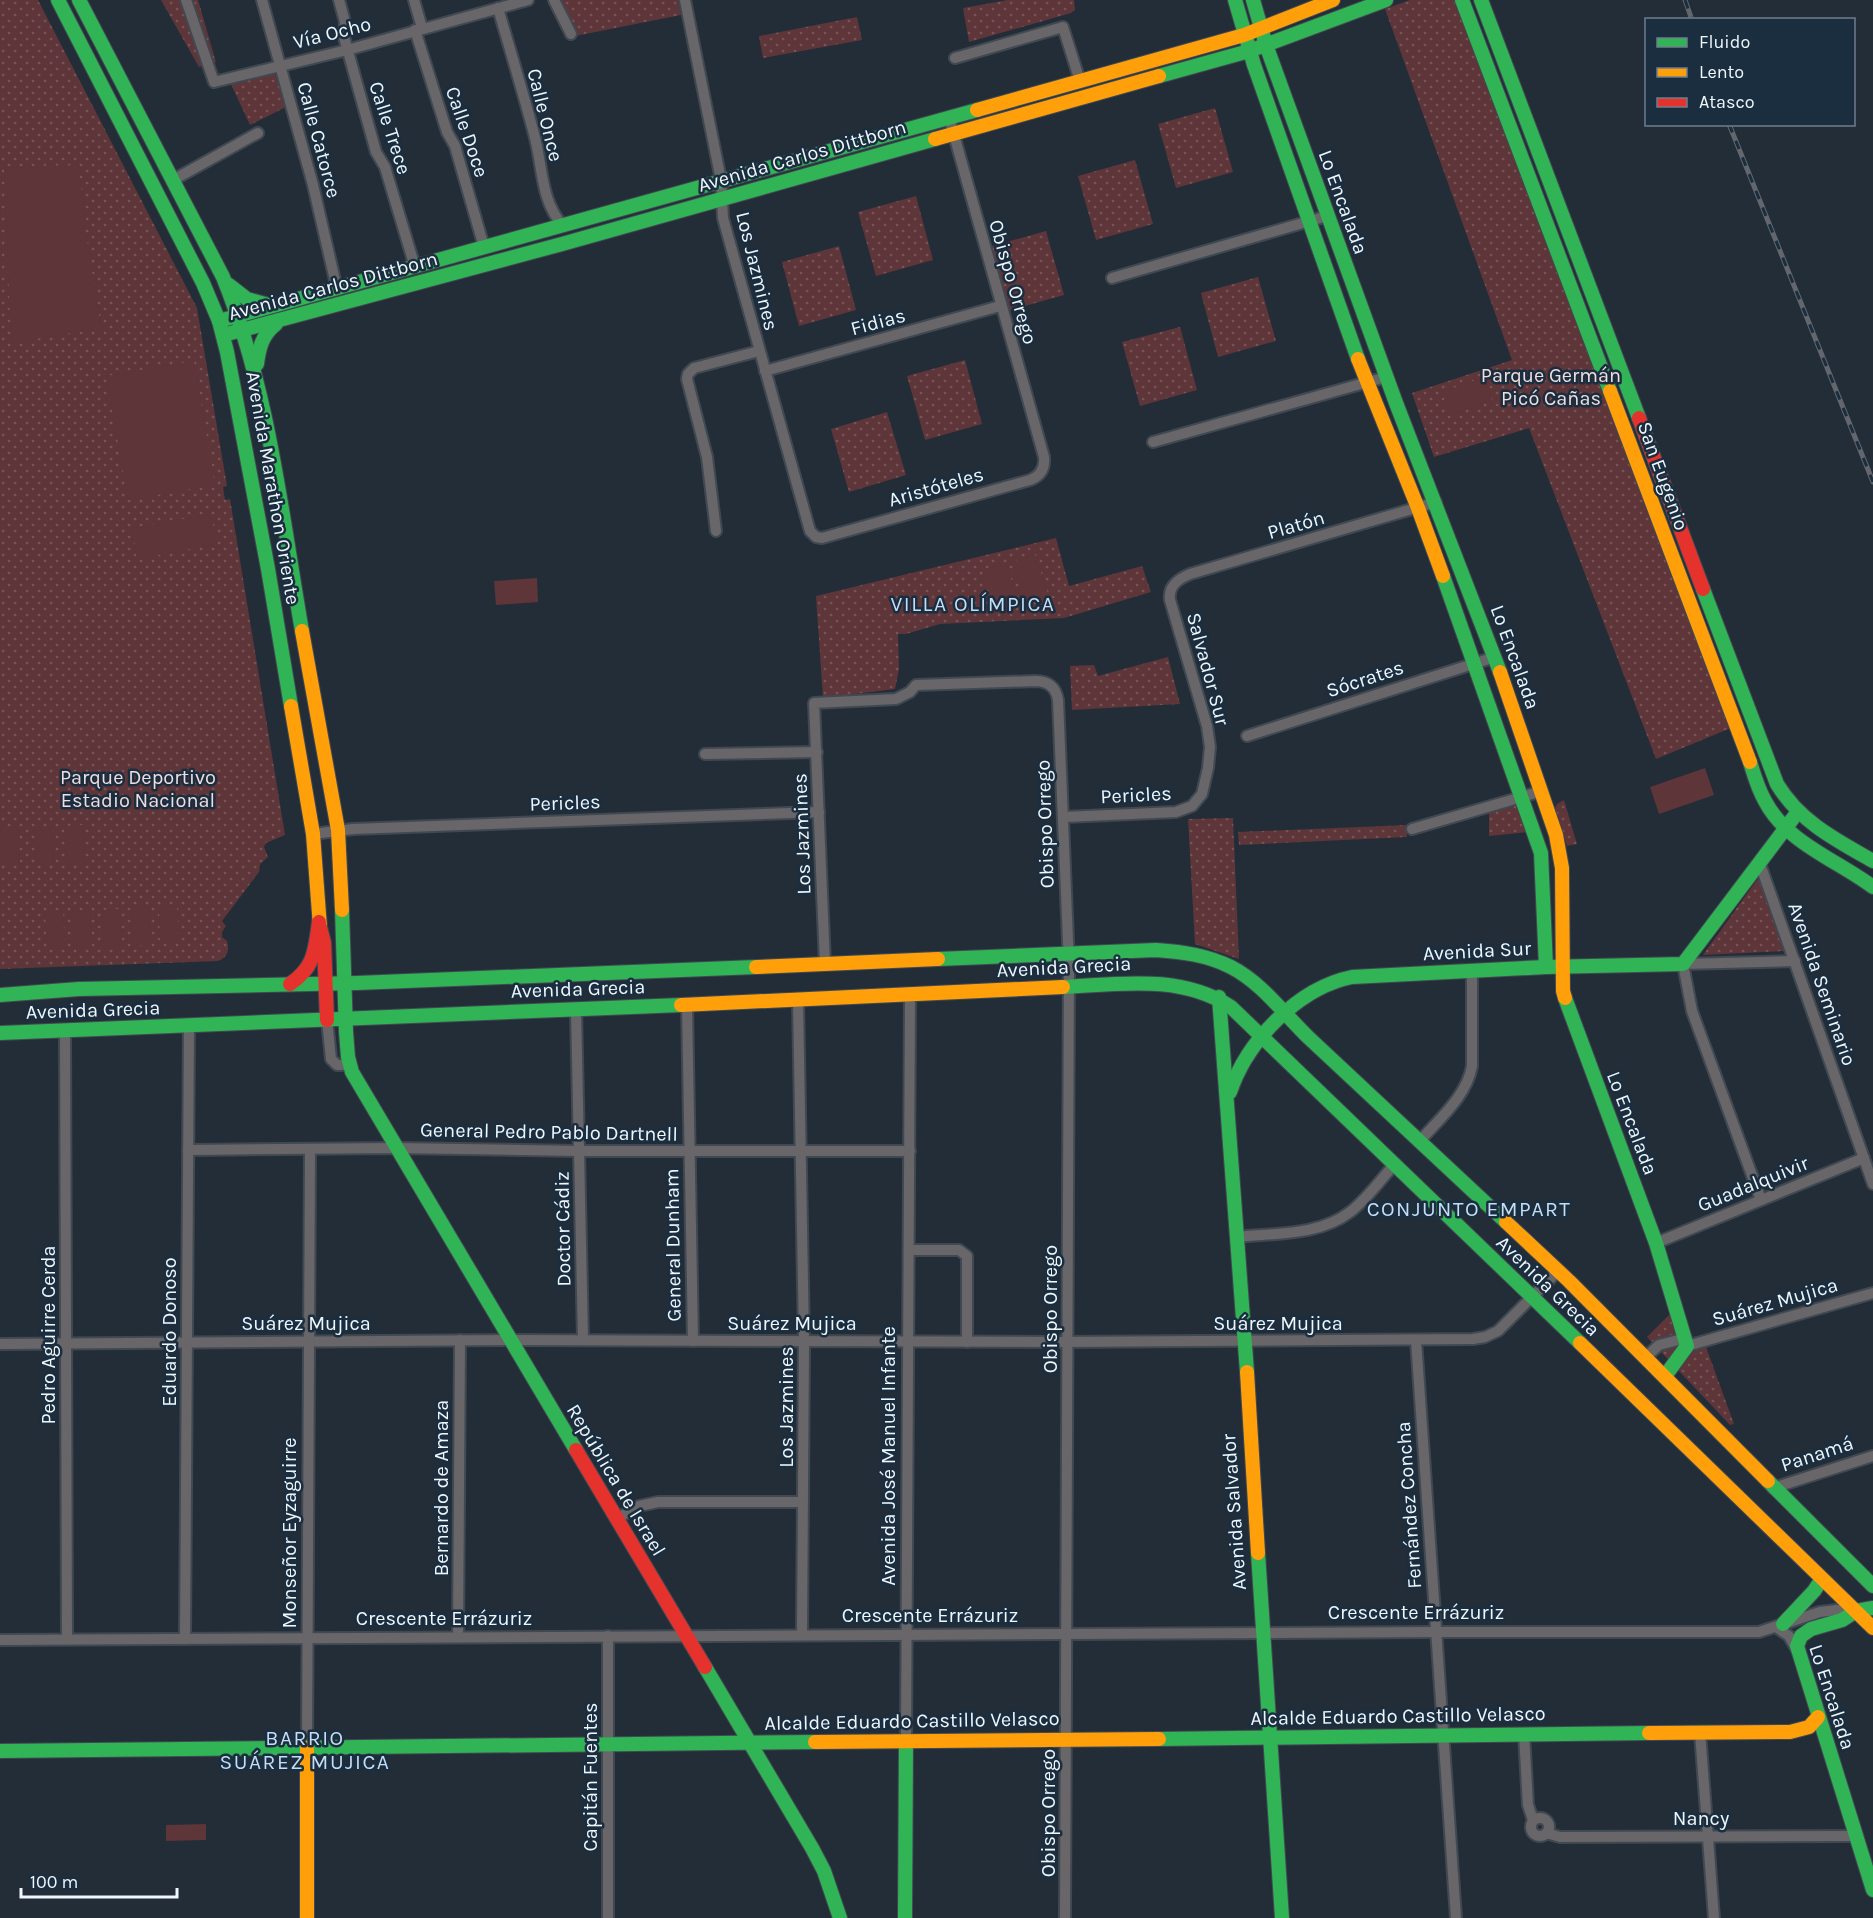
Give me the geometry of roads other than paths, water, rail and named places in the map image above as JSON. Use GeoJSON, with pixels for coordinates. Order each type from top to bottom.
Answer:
{"type":"FeatureCollection","features":[{"type":"Feature","properties":{"kind":"main road","name":"Avenida Marathon Oriente"},"geometry":{"type":"LineString","coordinates":[[58,0],[203,283],[223,335],[247,451],[313,834],[319,922],[324,943],[327,1020]]}},
{"type":"Feature","properties":{"kind":"main road","name":"Avenida Marathon Oriente"},"geometry":{"type":"LineString","coordinates":[[80,0],[223,278],[245,330],[270,446],[338,830],[346,1018]]}},
{"type":"Feature","properties":{"kind":"main road","name":"Lo Encalada"},"geometry":{"type":"LineString","coordinates":[[1235,0],[1249,51],[1309,222],[1367,383],[1418,508],[1541,853],[1546,967]]}},
{"type":"Feature","properties":{"kind":"main road","name":"Lo Encalada"},"geometry":{"type":"LineString","coordinates":[[1253,0],[1260,29],[1327,216],[1386,377],[1495,657],[1542,791],[1556,835],[1562,868],[1563,991],[1656,1243],[1687,1342]]}},
{"type":"Feature","properties":{"kind":"main road","name":"Avenida Carlos Dittborn"},"geometry":{"type":"LineString","coordinates":[[219,321],[1244,35],[1333,0]]}},
{"type":"Feature","properties":{"kind":"main road","name":"Avenida Carlos Dittborn"},"geometry":{"type":"LineString","coordinates":[[223,335],[722,199],[1249,51],[1386,0]]}},
{"type":"Feature","properties":{"kind":"main road","name":"San Eugenio"},"geometry":{"type":"LineString","coordinates":[[1462,0],[1768,808],[1786,830],[1873,887]]}},
{"type":"Feature","properties":{"kind":"main road","name":"San Eugenio"},"geometry":{"type":"LineString","coordinates":[[1481,0],[1780,791],[1797,813],[1819,830],[1873,861]]}},
{"type":"Feature","properties":{"kind":"main road"},"geometry":{"type":"LineString","coordinates":[[1263,92],[1281,86]]}},
{"type":"Feature","properties":{"kind":"main road"},"geometry":{"type":"LineString","coordinates":[[111,105],[129,95]]}},
{"type":"Feature","properties":{"kind":"main road"},"geometry":{"type":"LineString","coordinates":[[223,278],[248,300],[258,304],[280,305]]}},
{"type":"Feature","properties":{"kind":"main road"},"geometry":{"type":"LineString","coordinates":[[256,373],[261,341],[268,329],[283,320]]}},
{"type":"Feature","properties":{"kind":"main road"},"geometry":{"type":"LineString","coordinates":[[1610,392],[1621,393],[1627,385]]}},
{"type":"Feature","properties":{"kind":"main road"},"geometry":{"type":"LineString","coordinates":[[1621,421],[1627,412],[1633,411],[1639,414]]}},
{"type":"Feature","properties":{"kind":"main road"},"geometry":{"type":"LineString","coordinates":[[247,451],[270,446]]}},
{"type":"Feature","properties":{"kind":"main road"},"geometry":{"type":"LineString","coordinates":[[1747,757],[1755,764],[1760,764],[1768,758]]}},
{"type":"Feature","properties":{"kind":"main road"},"geometry":{"type":"LineString","coordinates":[[1683,964],[1797,813]]}},
{"type":"Feature","properties":{"kind":"main road"},"geometry":{"type":"LineString","coordinates":[[317,868],[341,866]]}},
{"type":"Feature","properties":{"kind":"main road"},"geometry":{"type":"LineString","coordinates":[[290,984],[310,967],[319,922]]}},
{"type":"Feature","properties":{"kind":"main road","name":"Avenida Grecia"},"geometry":{"type":"LineString","coordinates":[[0,995],[79,989],[345,983],[1167,950],[1204,956],[1240,972],[1254,983],[1419,1142],[1558,1271],[1873,1586]]}},
{"type":"Feature","properties":{"kind":"main road","name":"Avenida Sur"},"geometry":{"type":"LineString","coordinates":[[1285,1015],[1319,988],[1352,977],[1563,966],[1683,964]]}},
{"type":"Feature","properties":{"kind":"main road","name":"Avenida Grecia"},"geometry":{"type":"LineString","coordinates":[[0,1033],[1165,983],[1198,989],[1233,1007],[1873,1628]]}},
{"type":"Feature","properties":{"kind":"main road","name":"Avenida Salvador"},"geometry":{"type":"LineString","coordinates":[[1219,998],[1229,1103],[1261,1632],[1282,1918]]}},
{"type":"Feature","properties":{"kind":"main road","name":"Avenida Salvador"},"geometry":{"type":"LineString","coordinates":[[1229,1103],[1235,1075],[1285,1015]]}},
{"type":"Feature","properties":{"kind":"main road","name":"República de Israel"},"geometry":{"type":"LineString","coordinates":[[346,1018],[350,1065],[356,1080],[819,1859],[840,1918]]}},
{"type":"Feature","properties":{"kind":"main road"},"geometry":{"type":"LineString","coordinates":[[1665,1376],[1685,1351],[1687,1342]]}},
{"type":"Feature","properties":{"kind":"main road"},"geometry":{"type":"LineString","coordinates":[[1780,1626],[1814,1591],[1822,1579]]}},
{"type":"Feature","properties":{"kind":"main road","name":"Crescente Errázuriz"},"geometry":{"type":"LineString","coordinates":[[1797,1650],[1799,1639],[1806,1632],[1846,1618],[1856,1611],[1873,1608]]}},
{"type":"Feature","properties":{"kind":"main road","name":"Lo Encalada"},"geometry":{"type":"LineString","coordinates":[[1797,1650],[1873,1890]]}},
{"type":"Feature","properties":{"kind":"main road","name":"Alcalde Eduardo Castillo Velasco"},"geometry":{"type":"LineString","coordinates":[[0,1751],[1797,1731],[1809,1727],[1818,1717]]}},
{"type":"Feature","properties":{"kind":"main road","name":"Avenida José Manuel Infante"},"geometry":{"type":"LineString","coordinates":[[905,1918],[906,1741]]}},
{"type":"Feature","properties":{"kind":"main road","name":"Monseñor Eyzaguirre"},"geometry":{"type":"LineString","coordinates":[[307,1748],[307,1918]]}},
{"type":"Feature","properties":{"kind":"street","name":"Vía Ocho"},"geometry":{"type":"LineString","coordinates":[[186,0],[213,82],[347,50],[528,0]]}},
{"type":"Feature","properties":{"kind":"street","name":"Calle Catorce"},"geometry":{"type":"LineString","coordinates":[[262,0],[313,185],[337,289]]}},
{"type":"Feature","properties":{"kind":"street","name":"Calle Trece"},"geometry":{"type":"LineString","coordinates":[[339,0],[345,21],[343,33],[347,50],[376,152],[385,167],[415,267]]}},
{"type":"Feature","properties":{"kind":"street","name":"Calle Doce"},"geometry":{"type":"LineString","coordinates":[[414,0],[419,29],[447,132],[455,146],[484,247]]}},
{"type":"Feature","properties":{"kind":"street"},"geometry":{"type":"LineString","coordinates":[[477,0],[481,13]]}},
{"type":"Feature","properties":{"kind":"street"},"geometry":{"type":"LineString","coordinates":[[554,0],[571,34]]}},
{"type":"Feature","properties":{"kind":"street","name":"Los Jazmines"},"geometry":{"type":"LineString","coordinates":[[685,0],[721,180],[723,218],[810,531],[814,537],[822,538]]}},
{"type":"Feature","properties":{"kind":"street","name":"Calle Once"},"geometry":{"type":"LineString","coordinates":[[498,8],[535,136],[541,174],[550,208],[563,226]]}},
{"type":"Feature","properties":{"kind":"street"},"geometry":{"type":"LineString","coordinates":[[955,58],[1063,27],[1080,81]]}},
{"type":"Feature","properties":{"kind":"street","name":"Obispo Orrego"},"geometry":{"type":"LineString","coordinates":[[949,117],[1044,457]]}},
{"type":"Feature","properties":{"kind":"street"},"geometry":{"type":"LineString","coordinates":[[173,180],[258,133]]}},
{"type":"Feature","properties":{"kind":"street"},"geometry":{"type":"LineString","coordinates":[[1112,278],[1327,216]]}},
{"type":"Feature","properties":{"kind":"street","name":"Fidias"},"geometry":{"type":"LineString","coordinates":[[765,371],[1000,306]]}},
{"type":"Feature","properties":{"kind":"street"},"geometry":{"type":"LineString","coordinates":[[716,531],[707,457],[687,379],[694,368],[759,351]]}},
{"type":"Feature","properties":{"kind":"street"},"geometry":{"type":"LineString","coordinates":[[1153,442],[1386,377]]}},
{"type":"Feature","properties":{"kind":"street","name":"Aristóteles"},"geometry":{"type":"LineString","coordinates":[[822,538],[1033,479],[1042,470],[1044,457]]}},
{"type":"Feature","properties":{"kind":"street","name":"Platón"},"geometry":{"type":"LineString","coordinates":[[1170,590],[1178,581],[1190,574],[1436,502]]}},
{"type":"Feature","properties":{"kind":"street","name":"Salvador Sur"},"geometry":{"type":"LineString","coordinates":[[1170,590],[1170,600],[1208,732],[1209,756],[1202,794]]}},
{"type":"Feature","properties":{"kind":"street","name":"Sócrates"},"geometry":{"type":"LineString","coordinates":[[1247,736],[1495,657]]}},
{"type":"Feature","properties":{"kind":"street","name":"Obispo Orrego"},"geometry":{"type":"LineString","coordinates":[[814,703],[896,699],[910,692],[916,685],[1043,681],[1053,687],[1058,700],[1069,987],[1065,1918]]}},
{"type":"Feature","properties":{"kind":"street","name":"Los Jazmines"},"geometry":{"type":"LineString","coordinates":[[814,703],[825,964]]}},
{"type":"Feature","properties":{"kind":"street"},"geometry":{"type":"LineString","coordinates":[[705,754],[817,752]]}},
{"type":"Feature","properties":{"kind":"street"},"geometry":{"type":"LineString","coordinates":[[1412,829],[1542,791]]}},
{"type":"Feature","properties":{"kind":"street","name":"Pericles"},"geometry":{"type":"LineString","coordinates":[[1064,817],[1176,812],[1192,806],[1202,794]]}},
{"type":"Feature","properties":{"kind":"street","name":"Pericles"},"geometry":{"type":"LineString","coordinates":[[313,834],[338,830],[819,812]]}},
{"type":"Feature","properties":{"kind":"street","name":"Avenida Seminario"},"geometry":{"type":"LineString","coordinates":[[1760,864],[1873,1184]]}},
{"type":"Feature","properties":{"kind":"street","name":"Avenida Sur"},"geometry":{"type":"LineString","coordinates":[[1683,964],[1795,961]]}},
{"type":"Feature","properties":{"kind":"street"},"geometry":{"type":"LineString","coordinates":[[1683,964],[1692,1011],[1761,1200]]}},
{"type":"Feature","properties":{"kind":"street"},"geometry":{"type":"LineString","coordinates":[[1419,1142],[1464,1090],[1470,1075],[1472,1066],[1472,972]]}},
{"type":"Feature","properties":{"kind":"street","name":"Avenida José Manuel Infante"},"geometry":{"type":"LineString","coordinates":[[906,1741],[910,995]]}},
{"type":"Feature","properties":{"kind":"street","name":"Los Jazmines"},"geometry":{"type":"LineString","coordinates":[[798,1000],[804,1341],[802,1635]]}},
{"type":"Feature","properties":{"kind":"street","name":"General Dunham"},"geometry":{"type":"LineString","coordinates":[[687,1004],[693,1341]]}},
{"type":"Feature","properties":{"kind":"street","name":"Doctor Cádiz"},"geometry":{"type":"LineString","coordinates":[[576,1009],[583,1340]]}},
{"type":"Feature","properties":{"kind":"street","name":"República de Israel"},"geometry":{"type":"LineString","coordinates":[[327,1020],[331,1059],[338,1065],[350,1065]]}},
{"type":"Feature","properties":{"kind":"street","name":"Eduardo Donoso"},"geometry":{"type":"LineString","coordinates":[[185,1639],[189,1025]]}},
{"type":"Feature","properties":{"kind":"street","name":"Pedro Aguirre Cerda"},"geometry":{"type":"LineString","coordinates":[[65,1030],[67,1639]]}},
{"type":"Feature","properties":{"kind":"street","name":"General Pedro Pablo Dartnell"},"geometry":{"type":"LineString","coordinates":[[188,1150],[396,1148],[579,1151],[910,1151]]}},
{"type":"Feature","properties":{"kind":"street","name":"Monseñor Eyzaguirre"},"geometry":{"type":"LineString","coordinates":[[307,1748],[310,1149]]}},
{"type":"Feature","properties":{"kind":"street","name":"Guadalquivir"},"geometry":{"type":"LineString","coordinates":[[1656,1243],[1864,1158]]}},
{"type":"Feature","properties":{"kind":"street"},"geometry":{"type":"LineString","coordinates":[[1237,1237],[1311,1229],[1329,1224],[1358,1205],[1395,1164]]}},
{"type":"Feature","properties":{"kind":"street"},"geometry":{"type":"LineString","coordinates":[[909,1250],[959,1250],[966,1256],[967,1342]]}},
{"type":"Feature","properties":{"kind":"street","name":"Suárez Mujica"},"geometry":{"type":"LineString","coordinates":[[0,1344],[459,1340],[1244,1342],[1485,1337],[1498,1331],[1558,1271]]}},
{"type":"Feature","properties":{"kind":"street","name":"Suárez Mujica"},"geometry":{"type":"LineString","coordinates":[[1687,1342],[1873,1293]]}},
{"type":"Feature","properties":{"kind":"street","name":"Bernardo de Amaza"},"geometry":{"type":"LineString","coordinates":[[458,1637],[459,1340]]}},
{"type":"Feature","properties":{"kind":"street","name":"Fernández Concha"},"geometry":{"type":"LineString","coordinates":[[1416,1340],[1456,1918]]}},
{"type":"Feature","properties":{"kind":"street"},"geometry":{"type":"LineString","coordinates":[[1646,1357],[1659,1345],[1687,1342]]}},
{"type":"Feature","properties":{"kind":"street","name":"Panamá"},"geometry":{"type":"LineString","coordinates":[[1773,1488],[1873,1456]]}},
{"type":"Feature","properties":{"kind":"street"},"geometry":{"type":"LineString","coordinates":[[616,1519],[639,1506],[658,1502],[803,1502]]}},
{"type":"Feature","properties":{"kind":"street","name":"Crescente Errázuriz"},"geometry":{"type":"LineString","coordinates":[[0,1640],[1261,1632],[1759,1632],[1820,1612],[1845,1609],[1856,1611]]}},
{"type":"Feature","properties":{"kind":"street","name":"Lo Encalada"},"geometry":{"type":"LineString","coordinates":[[1780,1626],[1797,1650]]}},
{"type":"Feature","properties":{"kind":"street","name":"Capitán Fuentes"},"geometry":{"type":"LineString","coordinates":[[608,1636],[608,1918]]}},
{"type":"Feature","properties":{"kind":"street"},"geometry":{"type":"LineString","coordinates":[[1700,1732],[1714,1918]]}},
{"type":"Feature","properties":{"kind":"street","name":"Nancy"},"geometry":{"type":"LineString","coordinates":[[1524,1734],[1528,1806],[1533,1820],[1539,1817],[1545,1819],[1549,1827],[1546,1833],[1560,1837],[1856,1836]]}},
{"type":"Feature","properties":{"kind":"railway"},"geometry":{"type":"LineString","coordinates":[[1685,0],[1691,18]]}},
{"type":"Feature","properties":{"kind":"railway"},"geometry":{"type":"LineString","coordinates":[[1730,126],[1873,482]]}},
{"type":"Feature","properties":{"kind":"district","name":"VILLA OLÍMPICA"},"geometry":{"type":"Point","coordinates":[973,604]}},
{"type":"Feature","properties":{"kind":"district","name":"CONJUNTO EMPART"},"geometry":{"type":"Point","coordinates":[1469,1209]}},
{"type":"Feature","properties":{"kind":"district","name":"BARRIO SUÁREZ MUJICA"},"geometry":{"type":"Point","coordinates":[305,1750]}},
{"type":"Feature","properties":{"kind":"park label","name":"Parque Germán Picó Cañas"},"geometry":{"type":"Point","coordinates":[1551,386]}},
{"type":"Feature","properties":{"kind":"park label","name":"Parque Deportivo Estadio Nacional"},"geometry":{"type":"Point","coordinates":[138,788]}}]}
